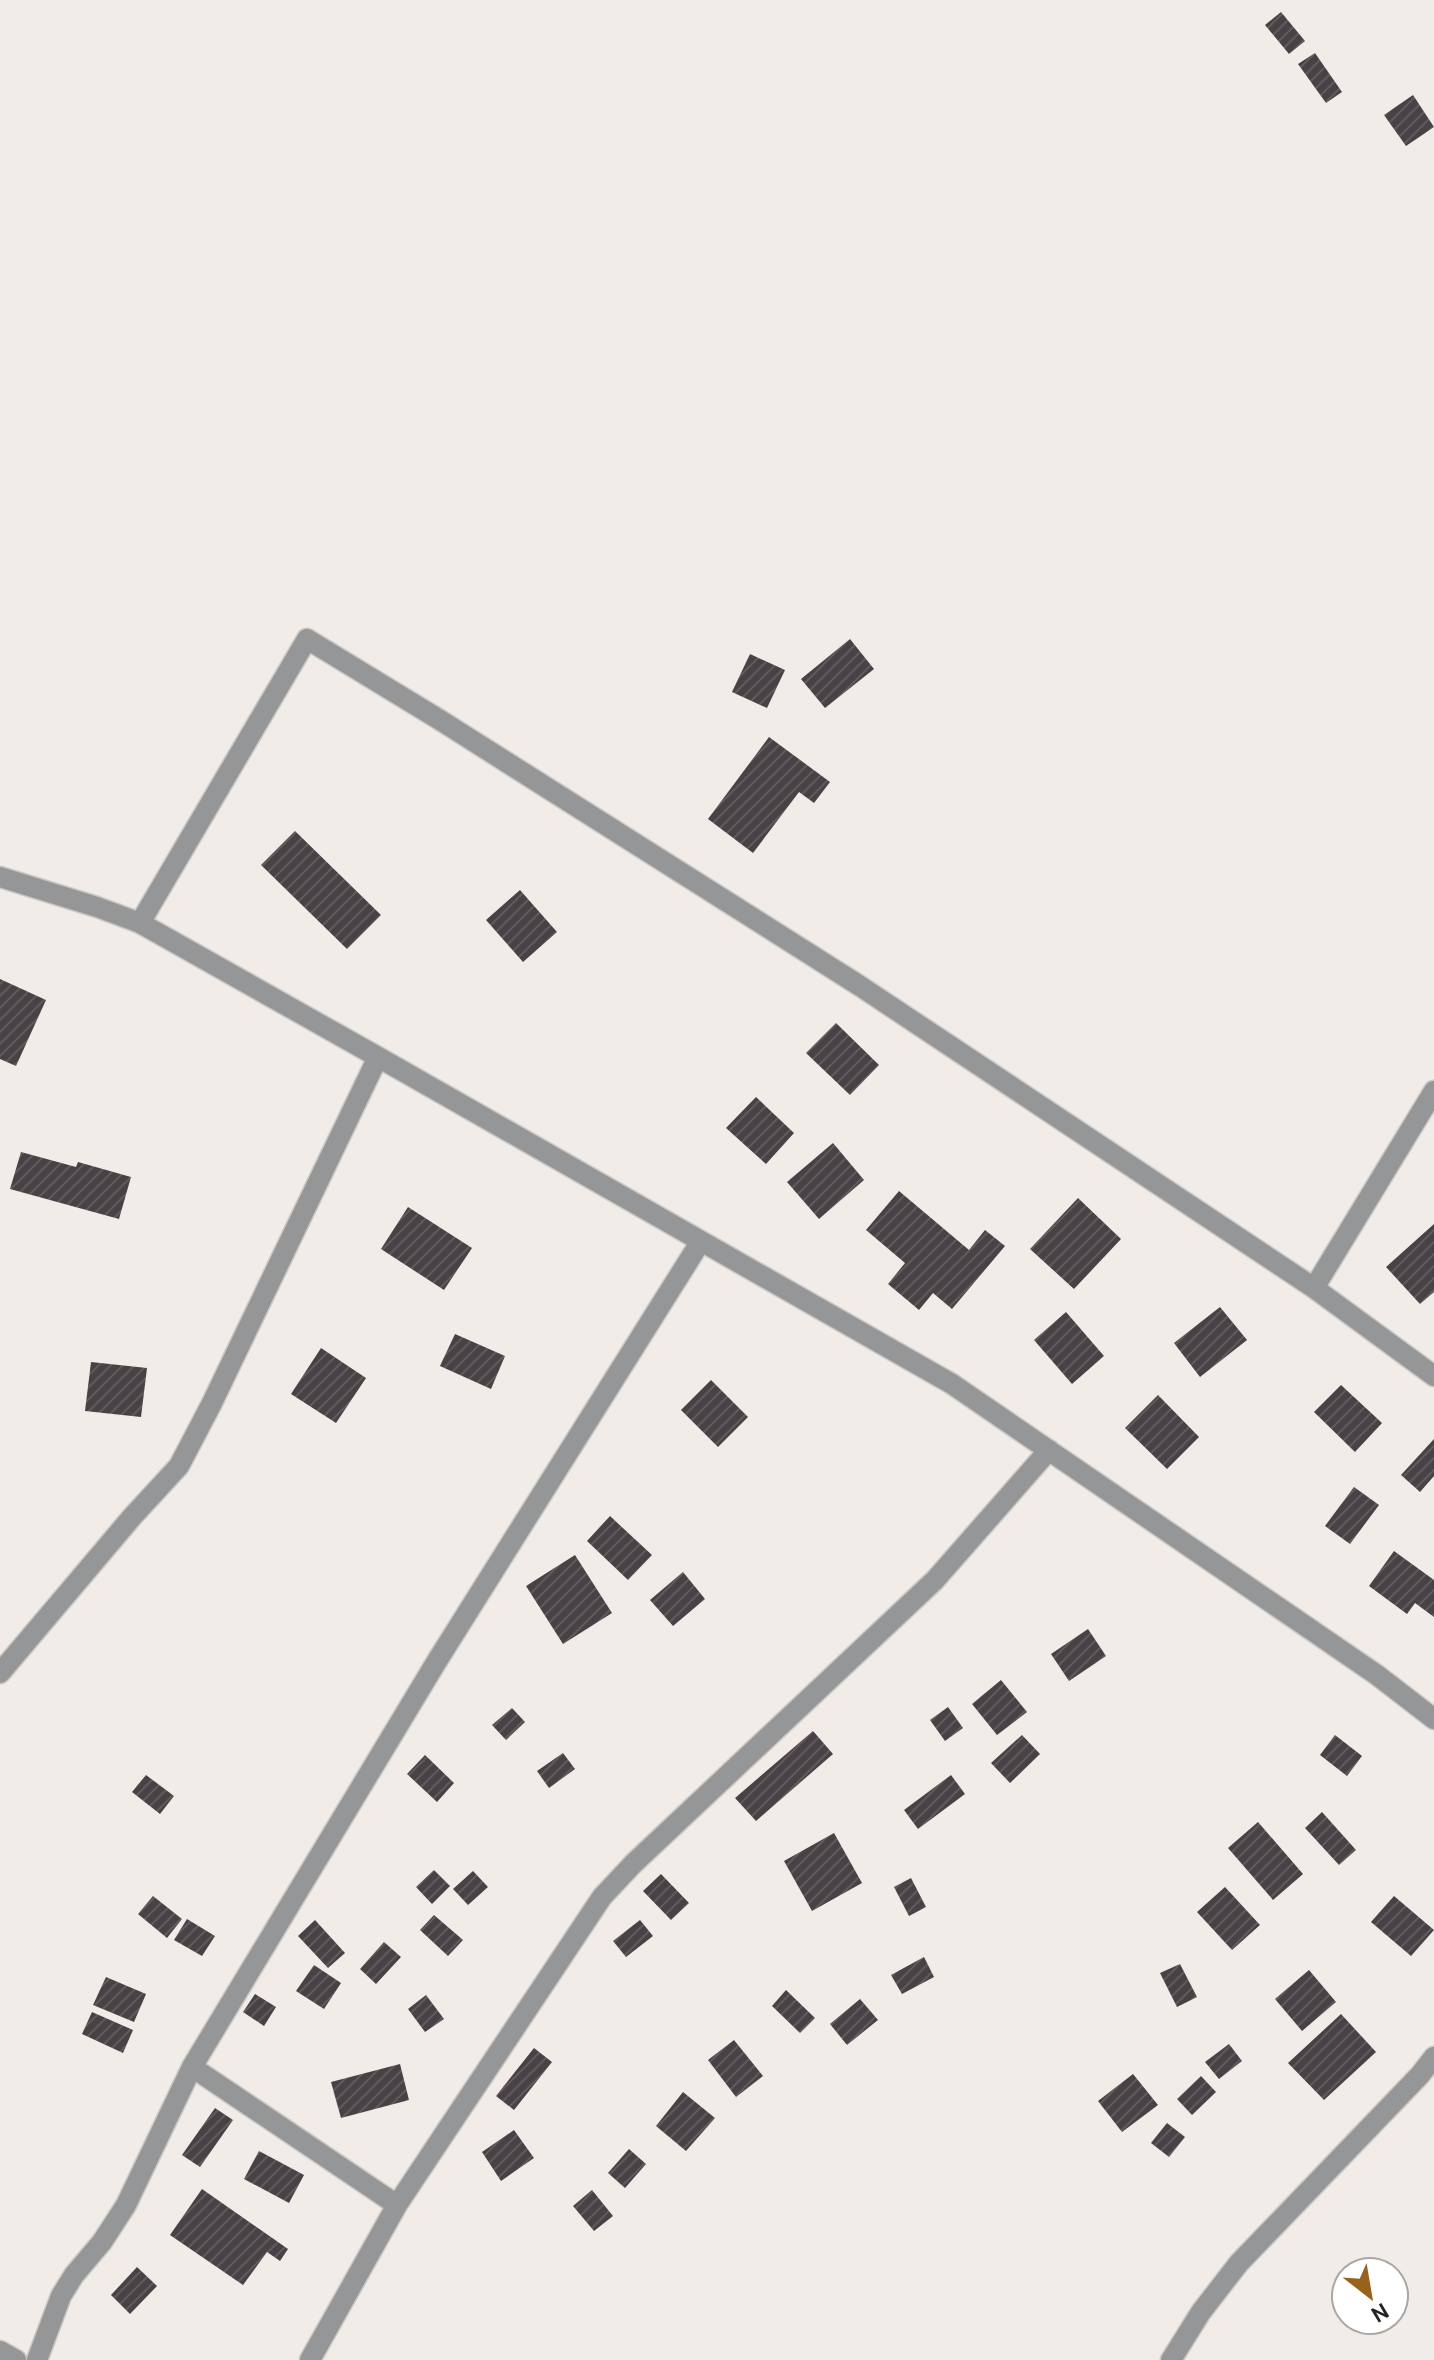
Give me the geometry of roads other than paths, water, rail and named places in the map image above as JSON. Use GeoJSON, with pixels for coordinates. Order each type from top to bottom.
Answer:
{"type":"FeatureCollection","features":[{"type":"Feature","properties":{"kind":"street"},"geometry":{"type":"LineString","coordinates":[[140,923],[307,639],[860,986],[1314,1288],[1434,1376]]}},
{"type":"Feature","properties":{"kind":"street"},"geometry":{"type":"LineString","coordinates":[[0,877],[140,923],[952,1384],[1377,1675],[1434,1719]]}},
{"type":"Feature","properties":{"kind":"street"},"geometry":{"type":"LineString","coordinates":[[0,1673],[179,1466],[378,1057]]}},
{"type":"Feature","properties":{"kind":"street"},"geometry":{"type":"LineString","coordinates":[[1314,1288],[1434,1091]]}},
{"type":"Feature","properties":{"kind":"street"},"geometry":{"type":"LineString","coordinates":[[37,2360],[61,2296],[126,2205],[192,2067],[437,1661],[701,1241]]}},
{"type":"Feature","properties":{"kind":"street"},"geometry":{"type":"LineString","coordinates":[[310,2360],[397,2205],[602,1897],[633,1864],[935,1580],[1049,1450]]}},
{"type":"Feature","properties":{"kind":"street"},"geometry":{"type":"LineString","coordinates":[[1171,2360],[1201,2312],[1239,2263],[1434,2057]]}},
{"type":"Feature","properties":{"kind":"street"},"geometry":{"type":"LineString","coordinates":[[192,2067],[397,2205]]}},
{"type":"Feature","properties":{"kind":"street"},"geometry":{"type":"LineString","coordinates":[[0,2351],[16,2360]]}}]}
